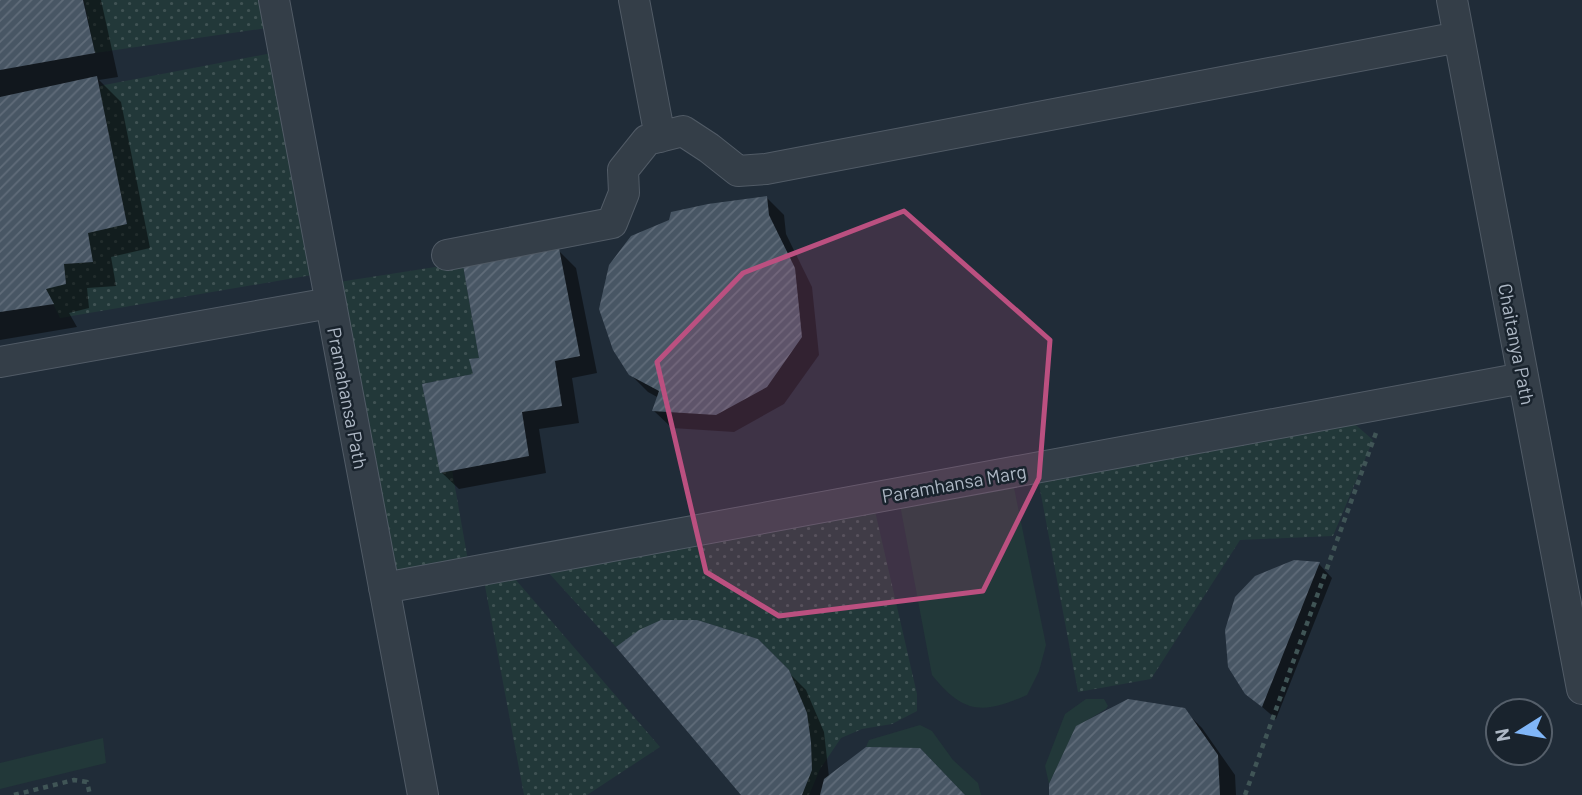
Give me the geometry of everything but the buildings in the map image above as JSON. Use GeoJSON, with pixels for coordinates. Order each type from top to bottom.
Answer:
{"type":"FeatureCollection","features":[{"type":"Feature","properties":{"kind":"lane","name":"Pramahansa Path"},"geometry":{"type":"LineString","coordinates":[[274,0],[423,795]]}},
{"type":"Feature","properties":{"kind":"lane"},"geometry":{"type":"LineString","coordinates":[[634,0],[660,137]]}},
{"type":"Feature","properties":{"kind":"lane","name":"Chaitanya Path"},"geometry":{"type":"LineString","coordinates":[[1452,0],[1582,689]]}},
{"type":"Feature","properties":{"kind":"lane"},"geometry":{"type":"LineString","coordinates":[[447,255],[612,223],[624,193],[623,170],[647,140],[683,131],[738,171],[766,170],[1459,37]]}},
{"type":"Feature","properties":{"kind":"lane"},"geometry":{"type":"LineString","coordinates":[[0,342],[328,293]]}},
{"type":"Feature","properties":{"kind":"lane"},"geometry":{"type":"LineString","coordinates":[[0,362],[328,293]]}},
{"type":"Feature","properties":{"kind":"lane","name":"Paramhansa Marg"},"geometry":{"type":"LineString","coordinates":[[384,588],[1523,378]]}},
{"type":"Feature","properties":{"kind":"path"},"geometry":{"type":"LineString","coordinates":[[1245,795],[1387,403]]}},
{"type":"Feature","properties":{"kind":"path"},"geometry":{"type":"LineString","coordinates":[[14,795],[74,780],[87,782],[90,795]]}},
{"type":"Feature","properties":{"kind":"highlighted area"},"geometry":{"type":"Polygon","coordinates":[[[904,211],[1050,340],[1039,478],[983,591],[779,616],[706,572],[657,362],[743,273],[904,211]]]}},
{"type":"Feature","properties":{"kind":"green space"},"geometry":{"type":"Polygon","coordinates":[[[84,0],[261,0],[267,28],[95,53],[84,0]]]}},
{"type":"Feature","properties":{"kind":"green space"},"geometry":{"type":"Polygon","coordinates":[[[272,53],[312,275],[60,318],[46,289],[64,264],[92,262],[88,233],[127,223],[99,86],[272,53]]]}},
{"type":"Feature","properties":{"kind":"green space"},"geometry":{"type":"Polygon","coordinates":[[[463,265],[479,358],[470,359],[473,374],[422,384],[440,472],[452,470],[470,572],[384,588],[326,284],[463,265]]]}},
{"type":"Feature","properties":{"kind":"green space"},"geometry":{"type":"Polygon","coordinates":[[[1341,412],[1373,440],[1333,536],[1240,540],[1151,679],[1078,692],[1036,468],[1341,412]]]}},
{"type":"Feature","properties":{"kind":"green space"},"geometry":{"type":"Polygon","coordinates":[[[1011,473],[1046,645],[1039,671],[1027,695],[999,706],[975,707],[954,698],[932,675],[898,494],[1011,473]]]}},
{"type":"Feature","properties":{"kind":"green space"},"geometry":{"type":"Polygon","coordinates":[[[872,498],[917,694],[917,711],[892,724],[862,729],[841,738],[820,769],[809,795],[802,795],[812,769],[807,713],[789,670],[758,639],[697,620],[661,620],[616,647],[537,560],[872,498]]]}},
{"type":"Feature","properties":{"kind":"green space"},"geometry":{"type":"Polygon","coordinates":[[[504,566],[660,747],[587,795],[524,795],[482,570],[504,566]]]}},
{"type":"Feature","properties":{"kind":"green space"},"geometry":{"type":"Polygon","coordinates":[[[1086,699],[1104,699],[1108,706],[1076,727],[1049,784],[1045,766],[1065,714],[1086,699]]]}},
{"type":"Feature","properties":{"kind":"green space"},"geometry":{"type":"Polygon","coordinates":[[[920,725],[932,731],[953,760],[978,783],[981,795],[965,795],[920,748],[866,747],[869,740],[920,725]]]}},
{"type":"Feature","properties":{"kind":"green space"},"geometry":{"type":"Polygon","coordinates":[[[103,738],[106,763],[0,789],[0,763],[103,738]]]}}]}
